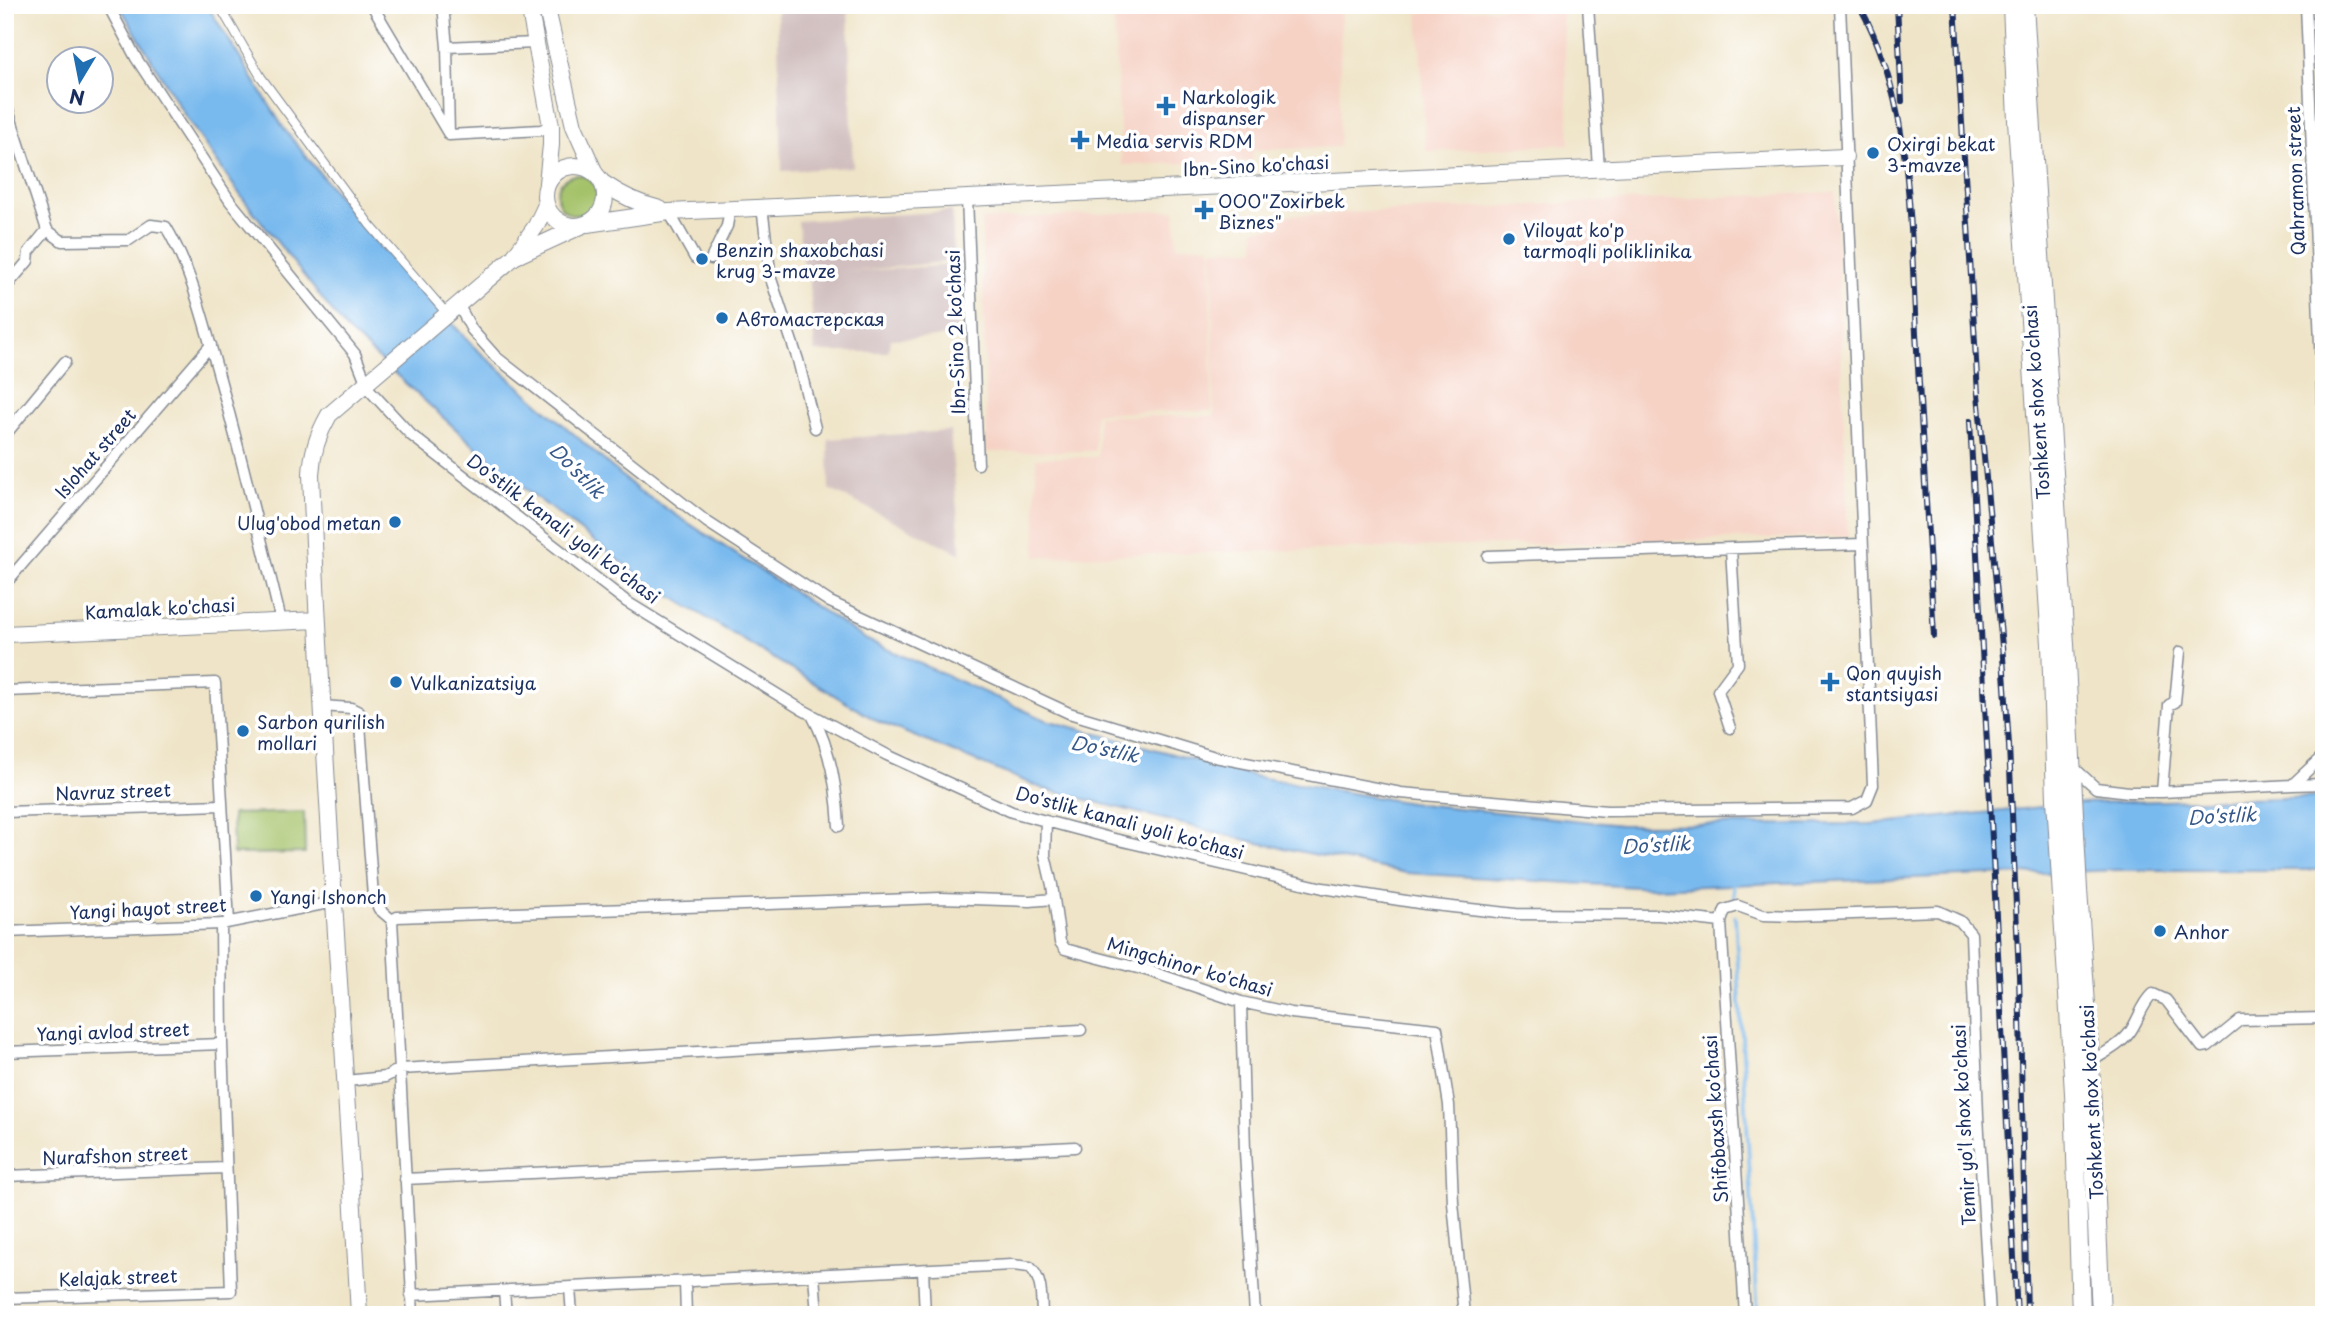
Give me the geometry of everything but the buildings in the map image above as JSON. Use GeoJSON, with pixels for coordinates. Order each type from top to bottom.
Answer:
{"type":"FeatureCollection","features":[{"type":"Feature","properties":{"kind":"highway","name":"Toshkent shox ko'chasi"},"geometry":{"type":"LineString","coordinates":[[2012,5],[2051,644],[2065,799]]}},
{"type":"Feature","properties":{"kind":"highway","name":"Toshkent shox ko'chasi"},"geometry":{"type":"LineString","coordinates":[[2024,5],[2072,766],[2065,799]]}},
{"type":"Feature","properties":{"kind":"highway"},"geometry":{"type":"LineString","coordinates":[[2065,799],[2069,890]]}},
{"type":"Feature","properties":{"kind":"highway","name":"Toshkent shox ko'chasi"},"geometry":{"type":"LineString","coordinates":[[2069,890],[2090,1062],[2101,1315]]}},
{"type":"Feature","properties":{"kind":"highway","name":"Toshkent shox ko'chasi"},"geometry":{"type":"LineString","coordinates":[[2069,890],[2081,1315]]}},
{"type":"Feature","properties":{"kind":"main road"},"geometry":{"type":"LineString","coordinates":[[530,5],[551,126],[544,193],[551,215],[571,226],[669,212]]}},
{"type":"Feature","properties":{"kind":"main road"},"geometry":{"type":"LineString","coordinates":[[359,1315],[321,706],[311,474],[313,457],[318,435],[329,415],[452,308],[514,257],[584,225],[601,211],[605,202],[599,177],[574,126],[546,5]]}},
{"type":"Feature","properties":{"kind":"main road","name":"Ibn-Sino ko'chasi"},"geometry":{"type":"LineString","coordinates":[[669,212],[1845,157]]}},
{"type":"Feature","properties":{"kind":"main road"},"geometry":{"type":"LineString","coordinates":[[547,183],[563,167],[584,166],[623,197],[669,212]]}},
{"type":"Feature","properties":{"kind":"main road"},"geometry":{"type":"LineString","coordinates":[[514,257],[536,226],[546,205]]}},
{"type":"Feature","properties":{"kind":"main road","name":"Kamalak ko'chasi"},"geometry":{"type":"LineString","coordinates":[[5,634],[317,620]]}},
{"type":"Feature","properties":{"kind":"street","name":"Do'stlik kanali yoli ko'chasi"},"geometry":{"type":"LineString","coordinates":[[107,5],[136,58],[230,201],[355,354],[369,380],[411,435],[627,602],[812,715],[912,766],[1012,812],[1323,888],[1425,904],[1516,914],[1659,915],[1721,922]]}},
{"type":"Feature","properties":{"kind":"street"},"geometry":{"type":"LineString","coordinates":[[219,5],[261,77],[370,225],[496,357],[707,522],[830,602],[1069,713],[1216,757],[1401,793],[1607,811],[1852,808],[1867,800],[1873,785],[1840,5]]}},
{"type":"Feature","properties":{"kind":"street"},"geometry":{"type":"LineString","coordinates":[[372,5],[449,135]]}},
{"type":"Feature","properties":{"kind":"street"},"geometry":{"type":"LineString","coordinates":[[443,5],[449,135]]}},
{"type":"Feature","properties":{"kind":"street"},"geometry":{"type":"LineString","coordinates":[[1588,5],[1599,168]]}},
{"type":"Feature","properties":{"kind":"street","name":"Qahramon street"},"geometry":{"type":"LineString","coordinates":[[2306,5],[2324,440]]}},
{"type":"Feature","properties":{"kind":"street"},"geometry":{"type":"LineString","coordinates":[[447,47],[536,43]]}},
{"type":"Feature","properties":{"kind":"street"},"geometry":{"type":"LineString","coordinates":[[5,102],[47,230],[62,241],[129,240],[151,225],[166,227],[176,245],[211,345],[281,621]]}},
{"type":"Feature","properties":{"kind":"street"},"geometry":{"type":"LineString","coordinates":[[449,135],[541,130],[551,126]]}},
{"type":"Feature","properties":{"kind":"street","name":"Ibn-Sino 2 ko'chasi"},"geometry":{"type":"LineString","coordinates":[[967,198],[978,464]]}},
{"type":"Feature","properties":{"kind":"street"},"geometry":{"type":"LineString","coordinates":[[762,207],[771,279],[798,360],[815,428]]}},
{"type":"Feature","properties":{"kind":"street"},"geometry":{"type":"LineString","coordinates":[[711,259],[727,226],[730,209]]}},
{"type":"Feature","properties":{"kind":"street"},"geometry":{"type":"LineString","coordinates":[[669,212],[695,258]]}},
{"type":"Feature","properties":{"kind":"street"},"geometry":{"type":"LineString","coordinates":[[5,288],[28,261],[29,252],[47,230]]}},
{"type":"Feature","properties":{"kind":"street","name":"Islohat street"},"geometry":{"type":"LineString","coordinates":[[5,584],[211,345]]}},
{"type":"Feature","properties":{"kind":"street"},"geometry":{"type":"LineString","coordinates":[[5,435],[65,362]]}},
{"type":"Feature","properties":{"kind":"street"},"geometry":{"type":"LineString","coordinates":[[1488,556],[1862,544]]}},
{"type":"Feature","properties":{"kind":"street"},"geometry":{"type":"LineString","coordinates":[[1730,728],[1718,691],[1738,664],[1731,549]]}},
{"type":"Feature","properties":{"kind":"street"},"geometry":{"type":"LineString","coordinates":[[2162,792],[2169,705],[2175,702],[2180,652]]}},
{"type":"Feature","properties":{"kind":"street"},"geometry":{"type":"LineString","coordinates":[[5,691],[215,682],[225,923],[222,1044],[226,1168]]}},
{"type":"Feature","properties":{"kind":"street"},"geometry":{"type":"LineString","coordinates":[[321,706],[351,708],[359,712],[373,896],[379,909],[392,920],[412,1315]]}},
{"type":"Feature","properties":{"kind":"street"},"geometry":{"type":"LineString","coordinates":[[812,715],[823,735],[837,794],[839,826]]}},
{"type":"Feature","properties":{"kind":"street"},"geometry":{"type":"LineString","coordinates":[[2292,785],[2324,755]]}},
{"type":"Feature","properties":{"kind":"street"},"geometry":{"type":"LineString","coordinates":[[2072,766],[2096,788],[2129,792],[2324,784]]}},
{"type":"Feature","properties":{"kind":"street","name":"Navruz street"},"geometry":{"type":"LineString","coordinates":[[5,811],[222,804]]}},
{"type":"Feature","properties":{"kind":"street","name":"Mingchinor ko'chasi"},"geometry":{"type":"LineString","coordinates":[[1046,821],[1045,855],[1060,942],[1065,949],[1149,971],[1241,1002],[1290,1013],[1437,1029],[1449,1105],[1452,1203],[1464,1315]]}},
{"type":"Feature","properties":{"kind":"street"},"geometry":{"type":"LineString","coordinates":[[392,920],[397,917],[941,898],[1030,901],[1054,899]]}},
{"type":"Feature","properties":{"kind":"street","name":"Yangi hayot street"},"geometry":{"type":"LineString","coordinates":[[5,932],[225,923],[334,902]]}},
{"type":"Feature","properties":{"kind":"street","name":"Temir yo'l shox ko'chasi"},"geometry":{"type":"LineString","coordinates":[[1721,922],[1725,910],[1738,906],[1763,915],[1796,916],[1938,911],[1960,921],[1971,934],[1990,1315]]}},
{"type":"Feature","properties":{"kind":"street","name":"Shifobaxsh ko'chasi"},"geometry":{"type":"LineString","coordinates":[[1721,922],[1745,1315]]}},
{"type":"Feature","properties":{"kind":"street"},"geometry":{"type":"LineString","coordinates":[[2090,1062],[2129,1034],[2146,1001],[2153,994],[2166,1000],[2202,1046],[2208,1046],[2240,1020],[2324,1018]]}},
{"type":"Feature","properties":{"kind":"street"},"geometry":{"type":"LineString","coordinates":[[1241,1002],[1245,1152],[1255,1315]]}},
{"type":"Feature","properties":{"kind":"street"},"geometry":{"type":"LineString","coordinates":[[346,1081],[385,1077],[400,1069],[1081,1030]]}},
{"type":"Feature","properties":{"kind":"street","name":"Yangi avlod street"},"geometry":{"type":"LineString","coordinates":[[5,1052],[222,1044]]}},
{"type":"Feature","properties":{"kind":"street"},"geometry":{"type":"LineString","coordinates":[[405,1179],[1075,1147]]}},
{"type":"Feature","properties":{"kind":"street","name":"Nurafshon street"},"geometry":{"type":"LineString","coordinates":[[5,1176],[226,1168]]}},
{"type":"Feature","properties":{"kind":"street","name":"Kelajak street"},"geometry":{"type":"LineString","coordinates":[[5,1298],[231,1291],[226,1168]]}},
{"type":"Feature","properties":{"kind":"street"},"geometry":{"type":"LineString","coordinates":[[411,1295],[1012,1265],[1030,1267],[1037,1273],[1041,1285],[1042,1315]]}},
{"type":"Feature","properties":{"kind":"street"},"geometry":{"type":"LineString","coordinates":[[923,1270],[925,1315]]}},
{"type":"Feature","properties":{"kind":"street"},"geometry":{"type":"LineString","coordinates":[[814,1275],[817,1315]]}},
{"type":"Feature","properties":{"kind":"street"},"geometry":{"type":"LineString","coordinates":[[685,1282],[686,1315]]}},
{"type":"Feature","properties":{"kind":"street"},"geometry":{"type":"LineString","coordinates":[[570,1288],[572,1315]]}},
{"type":"Feature","properties":{"kind":"street"},"geometry":{"type":"LineString","coordinates":[[504,1291],[506,1315]]}},
{"type":"Feature","properties":{"kind":"shaded area"},"geometry":{"type":"Polygon","coordinates":[[[1113,5],[1341,5],[1339,147],[1253,150],[1252,161],[1122,165],[1113,5]]]}},
{"type":"Feature","properties":{"kind":"shaded area"},"geometry":{"type":"Polygon","coordinates":[[[1562,5],[1570,144],[1426,152],[1418,13],[1562,5]]]}},
{"type":"Feature","properties":{"kind":"shaded area"},"geometry":{"type":"Polygon","coordinates":[[[848,8],[853,167],[782,171],[777,11],[848,8]]]}},
{"type":"Feature","properties":{"kind":"shaded area"},"geometry":{"type":"Polygon","coordinates":[[[1835,192],[1848,536],[1036,557],[1036,458],[1098,457],[1098,416],[1214,416],[1212,249],[1255,249],[1255,228],[1274,228],[1274,216],[1835,192]]]}},
{"type":"Feature","properties":{"kind":"shaded area"},"geometry":{"type":"Polygon","coordinates":[[[1175,210],[1177,246],[1210,246],[1212,411],[1095,413],[1095,451],[987,452],[982,220],[1175,210]]]}},
{"type":"Feature","properties":{"kind":"shaded area"},"geometry":{"type":"Polygon","coordinates":[[[952,211],[954,261],[847,272],[954,265],[959,331],[940,337],[890,339],[888,352],[815,352],[809,275],[804,275],[798,221],[952,211]]]}},
{"type":"Feature","properties":{"kind":"shaded area"},"geometry":{"type":"Polygon","coordinates":[[[950,431],[961,554],[829,489],[828,439],[950,431]]]}},
{"type":"Feature","properties":{"kind":"green space"},"geometry":{"type":"Polygon","coordinates":[[[577,175],[585,176],[591,181],[596,187],[596,203],[591,209],[585,214],[577,215],[569,214],[563,209],[558,203],[557,195],[558,187],[563,181],[569,176],[577,175]]]}},
{"type":"Feature","properties":{"kind":"green space"},"geometry":{"type":"Polygon","coordinates":[[[304,812],[305,853],[233,854],[232,814],[304,812]]]}},
{"type":"Feature","properties":{"kind":"water","name":"Do'stlik"},"geometry":{"type":"Polygon","coordinates":[[[119,5],[207,5],[285,130],[367,232],[473,346],[638,490],[867,640],[1046,720],[1258,777],[1410,803],[1621,825],[1871,824],[2082,803],[2324,797],[2324,870],[2117,870],[1653,888],[1406,873],[1259,843],[1044,789],[877,721],[649,583],[503,472],[346,329],[241,196],[187,119],[119,5]]]}},
{"type":"Feature","properties":{"kind":"waterway"},"geometry":{"type":"LineString","coordinates":[[1733,881],[1734,898]]}},
{"type":"Feature","properties":{"kind":"waterway"},"geometry":{"type":"LineString","coordinates":[[1735,916],[1758,1315]]}},
{"type":"Feature","properties":{"kind":"railway"},"geometry":{"type":"LineString","coordinates":[[1859,5],[1877,42],[1890,82],[1906,164],[1934,636]]}},
{"type":"Feature","properties":{"kind":"railway"},"geometry":{"type":"LineString","coordinates":[[1897,5],[1902,101]]}},
{"type":"Feature","properties":{"kind":"railway"},"geometry":{"type":"LineString","coordinates":[[1955,5],[1978,394],[2009,745],[2019,975],[2027,1315]]}},
{"type":"Feature","properties":{"kind":"railway"},"geometry":{"type":"LineString","coordinates":[[1970,421],[2017,1315]]}},
{"type":"Feature","properties":{"kind":"place","name":"Narkologik dispanser"},"geometry":{"type":"Point","coordinates":[1166,106]}},
{"type":"Feature","properties":{"kind":"place","name":"Media servis RDM"},"geometry":{"type":"Point","coordinates":[1080,140]}},
{"type":"Feature","properties":{"kind":"place","name":"Oxirgi bekat 3-mavze"},"geometry":{"type":"Point","coordinates":[1873,153]}},
{"type":"Feature","properties":{"kind":"place","name":"OOO\"Zoxirbek Biznes\""},"geometry":{"type":"Point","coordinates":[1204,210]}},
{"type":"Feature","properties":{"kind":"place","name":"Viloyat ko'p tarmoqli poliklinika"},"geometry":{"type":"Point","coordinates":[1509,239]}},
{"type":"Feature","properties":{"kind":"place","name":"Benzin shaxobchasi krug 3-mavze"},"geometry":{"type":"Point","coordinates":[702,259]}},
{"type":"Feature","properties":{"kind":"place","name":"Автомастерская"},"geometry":{"type":"Point","coordinates":[722,318]}},
{"type":"Feature","properties":{"kind":"place","name":"Ulug'obod metan"},"geometry":{"type":"Point","coordinates":[395,522]}},
{"type":"Feature","properties":{"kind":"place","name":"Vulkanizatsiya"},"geometry":{"type":"Point","coordinates":[396,682]}},
{"type":"Feature","properties":{"kind":"place","name":"Qon quyish stantsiyasi"},"geometry":{"type":"Point","coordinates":[1830,682]}},
{"type":"Feature","properties":{"kind":"place","name":"Sarbon qurilish mollari"},"geometry":{"type":"Point","coordinates":[243,731]}},
{"type":"Feature","properties":{"kind":"place","name":"Yangi Ishonch"},"geometry":{"type":"Point","coordinates":[256,896]}},
{"type":"Feature","properties":{"kind":"place","name":"Anhor"},"geometry":{"type":"Point","coordinates":[2160,931]}}]}
